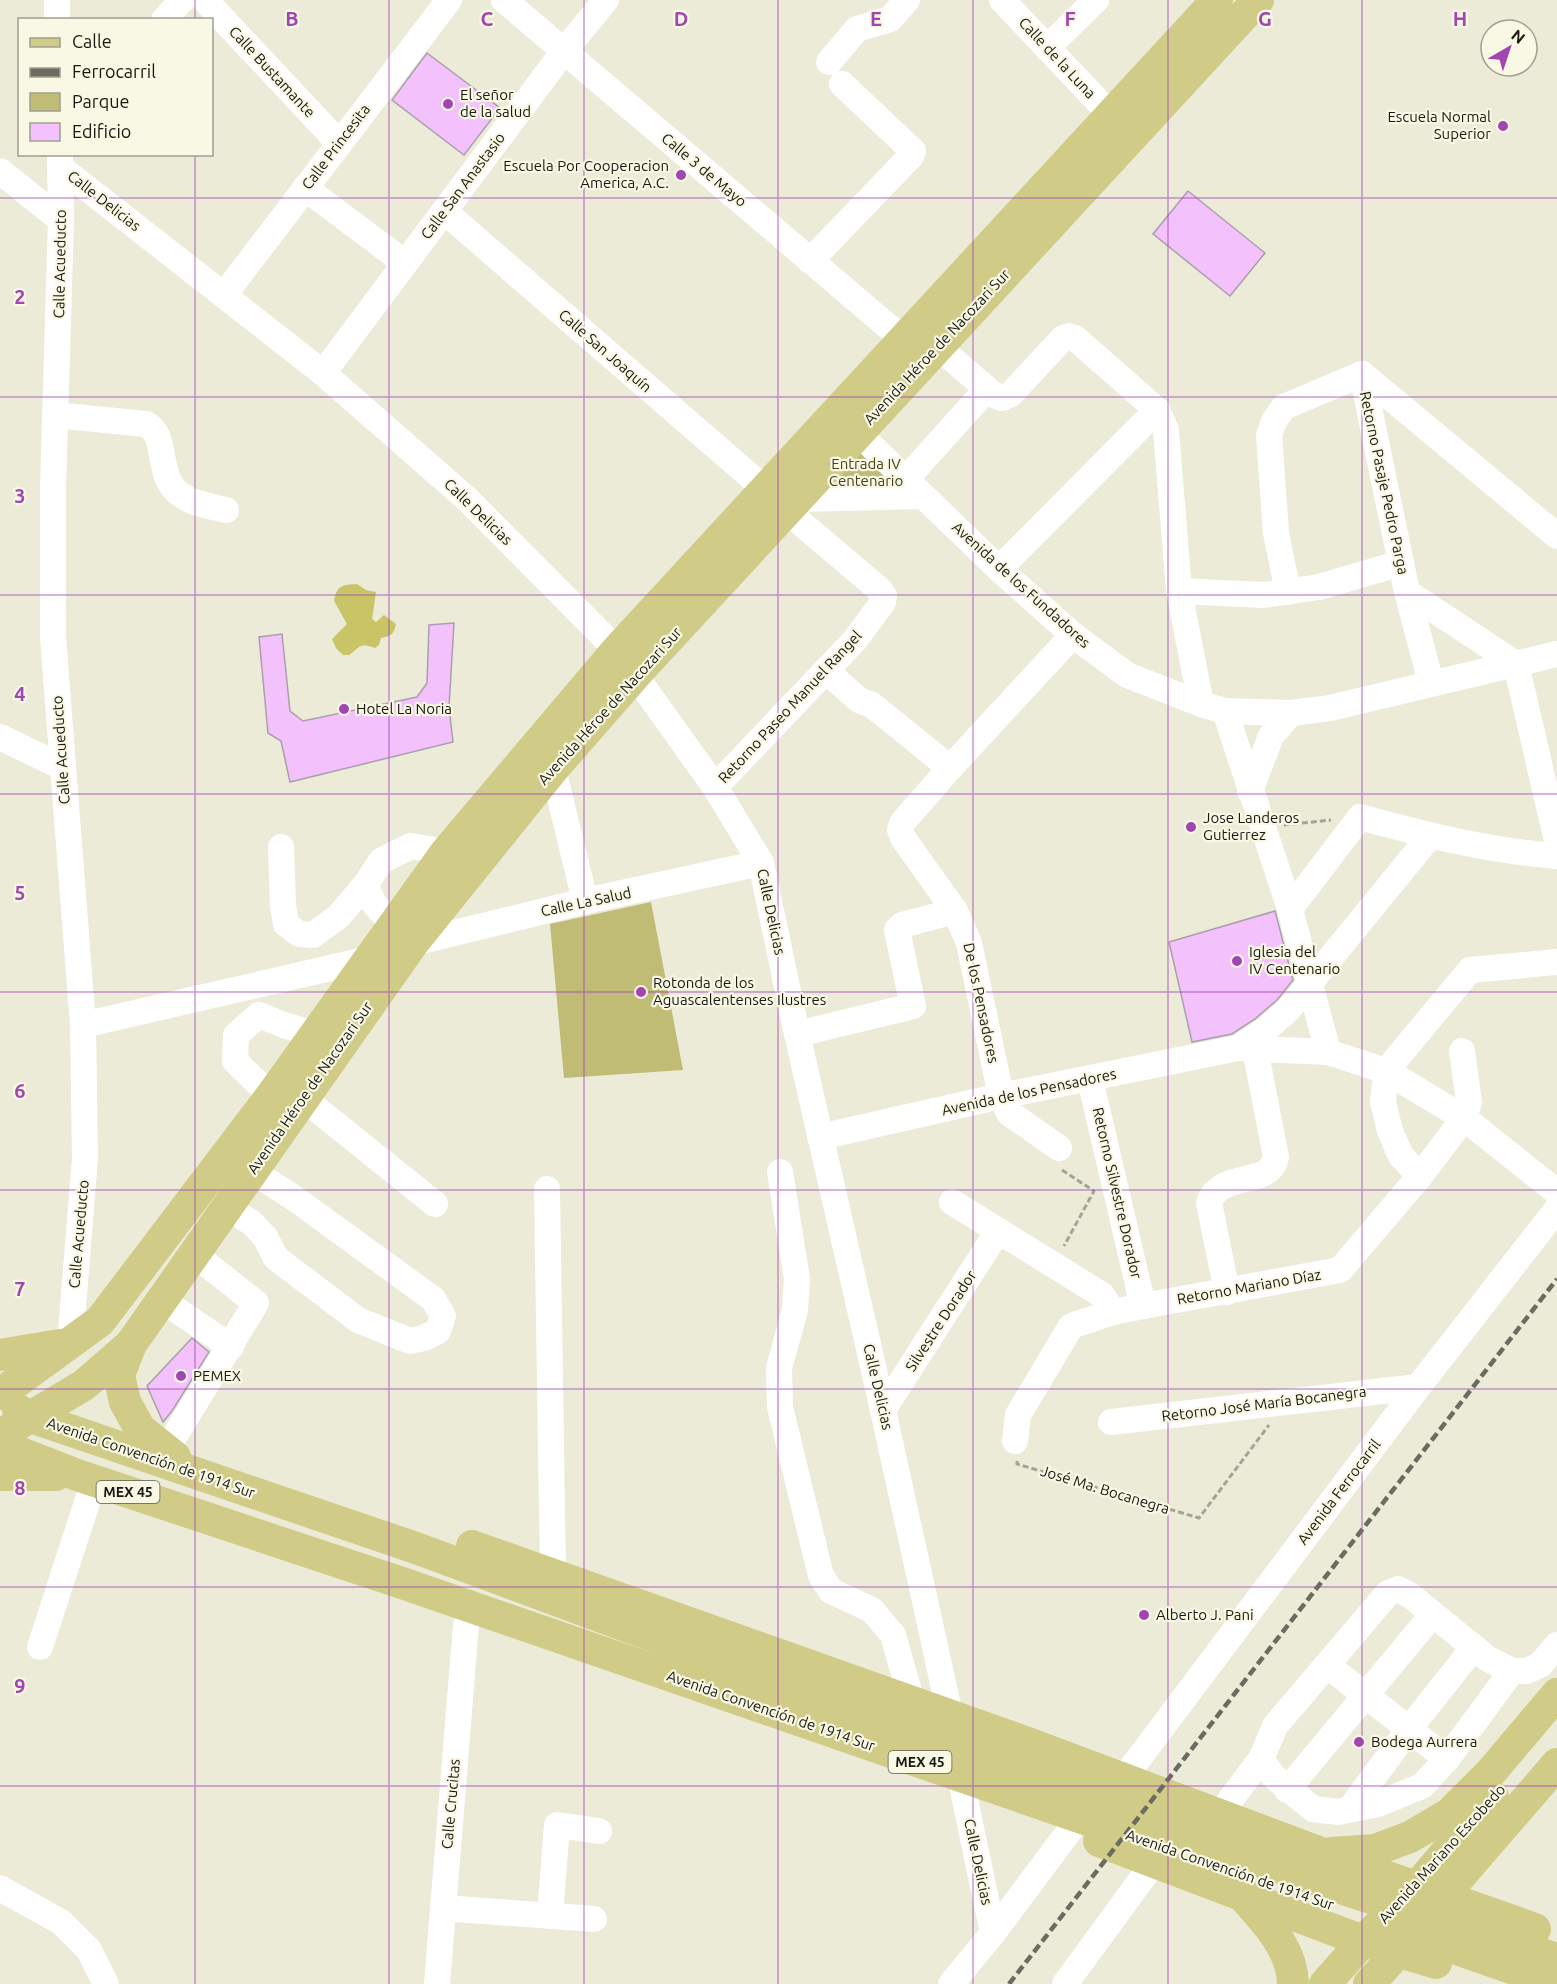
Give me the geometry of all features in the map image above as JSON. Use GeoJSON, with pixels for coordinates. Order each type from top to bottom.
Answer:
{"type":"FeatureCollection","features":[{"type":"Feature","properties":{"kind":"main road","name":"Avenida Héroe de Nacozari Sur"},"geometry":{"type":"LineString","coordinates":[[0,1435],[84,1384],[131,1344],[303,1098],[404,933],[446,852],[617,650],[858,433],[1258,0]]}},
{"type":"Feature","properties":{"kind":"main road","name":"Avenida Héroe de Nacozari Sur"},"geometry":{"type":"LineString","coordinates":[[0,1394],[100,1321],[271,1096],[369,959],[404,933],[553,769],[785,500],[904,340],[1112,116],[1211,3]]}},
{"type":"Feature","properties":{"kind":"main road"},"geometry":{"type":"LineString","coordinates":[[0,1355],[70,1344]]}},
{"type":"Feature","properties":{"kind":"main road"},"geometry":{"type":"LineString","coordinates":[[131,1344],[120,1375],[125,1402],[140,1430],[163,1455]]}},
{"type":"Feature","properties":{"kind":"main road","name":"Avenida Convención de 1914 Sur"},"geometry":{"type":"LineString","coordinates":[[0,1401],[31,1417],[163,1455],[194,1473],[416,1548],[1267,1864],[1557,1959]]}},
{"type":"Feature","properties":{"kind":"main road","name":"Avenida Convención de 1914 Sur"},"geometry":{"type":"LineString","coordinates":[[0,1445],[86,1478],[269,1538],[1557,1984]]}},
{"type":"Feature","properties":{"kind":"main road"},"geometry":{"type":"LineString","coordinates":[[0,1475],[86,1478]]}},
{"type":"Feature","properties":{"kind":"main road"},"geometry":{"type":"LineString","coordinates":[[317,1515],[341,1500],[1028,1743],[1356,1866],[1557,1937]]}},
{"type":"Feature","properties":{"kind":"main road","name":"Avenida Convención de 1914 Sur"},"geometry":{"type":"LineString","coordinates":[[269,1538],[284,1561],[1070,1830],[1363,1941],[1497,1984]]}},
{"type":"Feature","properties":{"kind":"main road"},"geometry":{"type":"LineString","coordinates":[[1148,1819],[1174,1818],[1280,1848],[1338,1854],[1375,1850],[1410,1837],[1449,1814],[1491,1772],[1557,1694]]}},
{"type":"Feature","properties":{"kind":"main road","name":"Avenida Mariano Escobedo"},"geometry":{"type":"LineString","coordinates":[[1369,1984],[1399,1951],[1429,1892],[1478,1814],[1557,1723]]}},
{"type":"Feature","properties":{"kind":"main road"},"geometry":{"type":"LineString","coordinates":[[1008,1810],[1024,1800],[1035,1786],[1039,1776],[1039,1764],[1028,1743]]}},
{"type":"Feature","properties":{"kind":"main road","name":"Avenida Mariano Escobedo"},"geometry":{"type":"LineString","coordinates":[[1325,1984],[1363,1941],[1429,1892],[1557,1764]]}},
{"type":"Feature","properties":{"kind":"main road"},"geometry":{"type":"LineString","coordinates":[[1159,1863],[1182,1845],[1186,1838],[1186,1821],[1181,1800]]}},
{"type":"Feature","properties":{"kind":"main road"},"geometry":{"type":"LineString","coordinates":[[1356,1866],[1392,1859],[1422,1846],[1478,1814]]}},
{"type":"Feature","properties":{"kind":"main road"},"geometry":{"type":"LineString","coordinates":[[1227,1818],[1204,1843],[1200,1851],[1199,1861],[1202,1871],[1226,1888],[1274,1931],[1287,1953],[1293,1973],[1293,1984]]}},
{"type":"Feature","properties":{"kind":"main road"},"geometry":{"type":"LineString","coordinates":[[1382,1984],[1427,1970],[1462,1971]]}},
{"type":"Feature","properties":{"kind":"street"},"geometry":{"type":"LineString","coordinates":[[57,0],[57,18]]}},
{"type":"Feature","properties":{"kind":"street"},"geometry":{"type":"LineString","coordinates":[[166,18],[182,0]]}},
{"type":"Feature","properties":{"kind":"street","name":"Calle Bustamante"},"geometry":{"type":"LineString","coordinates":[[205,0],[339,143]]}},
{"type":"Feature","properties":{"kind":"street","name":"Calle Princesita"},"geometry":{"type":"LineString","coordinates":[[224,295],[449,0]]}},
{"type":"Feature","properties":{"kind":"street","name":"Calle 3 de Mayo"},"geometry":{"type":"LineString","coordinates":[[504,0],[904,340]]}},
{"type":"Feature","properties":{"kind":"street","name":"Calle San Anastasio"},"geometry":{"type":"LineString","coordinates":[[323,373],[564,51],[606,0]]}},
{"type":"Feature","properties":{"kind":"street"},"geometry":{"type":"LineString","coordinates":[[829,62],[857,29],[890,19],[907,0]]}},
{"type":"Feature","properties":{"kind":"street","name":"Calle de la Luna"},"geometry":{"type":"LineString","coordinates":[[1002,0],[1112,116]]}},
{"type":"Feature","properties":{"kind":"street"},"geometry":{"type":"LineString","coordinates":[[1047,48],[1096,0]]}},
{"type":"Feature","properties":{"kind":"street"},"geometry":{"type":"LineString","coordinates":[[810,261],[913,151],[842,84]]}},
{"type":"Feature","properties":{"kind":"street","name":"Calle Acueducto"},"geometry":{"type":"LineString","coordinates":[[60,161],[61,220],[53,488],[53,637],[83,1025],[85,1158],[70,1344]]}},
{"type":"Feature","properties":{"kind":"street","name":"Calle Delicias"},"geometry":{"type":"LineString","coordinates":[[60,161],[323,373],[467,499],[617,650],[715,787],[761,863],[797,1034],[950,1715],[993,1933]]}},
{"type":"Feature","properties":{"kind":"street"},"geometry":{"type":"LineString","coordinates":[[0,171],[61,220]]}},
{"type":"Feature","properties":{"kind":"street"},"geometry":{"type":"LineString","coordinates":[[305,188],[405,263]]}},
{"type":"Feature","properties":{"kind":"street","name":"Calle San Joaquín"},"geometry":{"type":"LineString","coordinates":[[444,211],[785,500],[884,596]]}},
{"type":"Feature","properties":{"kind":"street"},"geometry":{"type":"LineString","coordinates":[[938,347],[987,389],[1002,398],[1011,394],[1063,338],[1069,336],[1075,338],[1157,410],[1166,430],[1179,591],[1190,648],[1250,791],[1290,909],[1328,1052]]}},
{"type":"Feature","properties":{"kind":"street"},"geometry":{"type":"LineString","coordinates":[[1362,374],[1557,536]]}},
{"type":"Feature","properties":{"kind":"street","name":"Retorno Pasaje Pedro Parga"},"geometry":{"type":"LineString","coordinates":[[1276,594],[1276,533],[1269,435],[1274,421],[1284,407],[1362,374],[1407,592],[1431,683]]}},
{"type":"Feature","properties":{"kind":"street"},"geometry":{"type":"LineString","coordinates":[[785,500],[915,488],[987,389]]}},
{"type":"Feature","properties":{"kind":"street"},"geometry":{"type":"LineString","coordinates":[[999,569],[1157,410]]}},
{"type":"Feature","properties":{"kind":"street"},"geometry":{"type":"LineString","coordinates":[[55,415],[146,424],[153,428],[158,436],[163,468],[171,485],[185,498],[226,510]]}},
{"type":"Feature","properties":{"kind":"street","name":"Avenida de los Fundadores"},"geometry":{"type":"LineString","coordinates":[[858,433],[999,569],[1073,635],[1127,675],[1213,707],[1291,713],[1330,708],[1557,654]]}},
{"type":"Feature","properties":{"kind":"street"},"geometry":{"type":"LineString","coordinates":[[1179,591],[1276,594],[1319,587],[1401,563]]}},
{"type":"Feature","properties":{"kind":"street"},"geometry":{"type":"LineString","coordinates":[[1407,592],[1516,664],[1557,842]]}},
{"type":"Feature","properties":{"kind":"street","name":"Retorno Paseo Manuel Rangel"},"geometry":{"type":"LineString","coordinates":[[715,787],[855,640],[883,602],[884,596]]}},
{"type":"Feature","properties":{"kind":"street"},"geometry":{"type":"LineString","coordinates":[[826,671],[859,700],[872,705],[950,768],[1073,635]]}},
{"type":"Feature","properties":{"kind":"street"},"geometry":{"type":"LineString","coordinates":[[1250,791],[1271,736],[1291,713]]}},
{"type":"Feature","properties":{"kind":"street"},"geometry":{"type":"LineString","coordinates":[[0,737],[62,767]]}},
{"type":"Feature","properties":{"kind":"street","name":"De los Pensadores"},"geometry":{"type":"LineString","coordinates":[[950,768],[902,823],[900,830],[903,838],[955,911],[969,943],[1001,1096]]}},
{"type":"Feature","properties":{"kind":"street"},"geometry":{"type":"LineString","coordinates":[[553,769],[585,900]]}},
{"type":"Feature","properties":{"kind":"street"},"geometry":{"type":"LineString","coordinates":[[1290,909],[1360,817],[1430,836],[1519,853],[1557,856]]}},
{"type":"Feature","properties":{"kind":"street","name":"Avenida de los Pensadores"},"geometry":{"type":"LineString","coordinates":[[1246,1049],[1288,1010],[1430,836]]}},
{"type":"Feature","properties":{"kind":"street"},"geometry":{"type":"LineString","coordinates":[[280,847],[286,924],[299,934],[313,935],[339,916],[366,884],[381,861],[411,846],[446,852]]}},
{"type":"Feature","properties":{"kind":"street","name":"Calle La Salud"},"geometry":{"type":"LineString","coordinates":[[404,933],[530,914],[585,900],[761,863]]}},
{"type":"Feature","properties":{"kind":"street"},"geometry":{"type":"LineString","coordinates":[[366,884],[370,900],[379,912],[404,933]]}},
{"type":"Feature","properties":{"kind":"street"},"geometry":{"type":"LineString","coordinates":[[797,1034],[913,1006],[897,930],[902,926],[955,911]]}},
{"type":"Feature","properties":{"kind":"street"},"geometry":{"type":"LineString","coordinates":[[83,1025],[369,959]]}},
{"type":"Feature","properties":{"kind":"street"},"geometry":{"type":"LineString","coordinates":[[1420,1176],[1401,1156],[1390,1131],[1383,1102],[1386,1071],[1470,969],[1557,962]]}},
{"type":"Feature","properties":{"kind":"street"},"geometry":{"type":"LineString","coordinates":[[271,1096],[235,1061],[236,1035],[260,1015],[314,1034]]}},
{"type":"Feature","properties":{"kind":"street"},"geometry":{"type":"LineString","coordinates":[[1227,1292],[1209,1203],[1212,1194],[1221,1186],[1268,1172],[1275,1166],[1276,1157],[1246,1049]]}},
{"type":"Feature","properties":{"kind":"street","name":"Avenida de los Pensadores"},"geometry":{"type":"LineString","coordinates":[[820,1137],[1001,1096],[1246,1049],[1328,1052],[1386,1071],[1464,1119],[1557,1192]]}},
{"type":"Feature","properties":{"kind":"street"},"geometry":{"type":"LineString","coordinates":[[1462,1051],[1469,1102],[1464,1119]]}},
{"type":"Feature","properties":{"kind":"street","name":"Retorno Silvestre Dorador"},"geometry":{"type":"LineString","coordinates":[[1090,1079],[1143,1306]]}},
{"type":"Feature","properties":{"kind":"street"},"geometry":{"type":"LineString","coordinates":[[1001,1096],[1009,1113],[1058,1157]]}},
{"type":"Feature","properties":{"kind":"street"},"geometry":{"type":"LineString","coordinates":[[303,1098],[435,1204]]}},
{"type":"Feature","properties":{"kind":"street","name":"Retorno Mariano Díaz"},"geometry":{"type":"LineString","coordinates":[[1015,1442],[1018,1415],[1071,1326],[1113,1312],[1340,1270],[1420,1176],[1464,1119]]}},
{"type":"Feature","properties":{"kind":"street"},"geometry":{"type":"LineString","coordinates":[[227,1208],[252,1223],[265,1237],[276,1258],[358,1320],[410,1341],[424,1338],[438,1330],[443,1316],[433,1299],[294,1198],[252,1171]]}},
{"type":"Feature","properties":{"kind":"street"},"geometry":{"type":"LineString","coordinates":[[780,1172],[797,1279],[795,1310],[779,1368],[780,1407],[821,1576],[831,1591],[872,1610],[893,1635],[912,1702]]}},
{"type":"Feature","properties":{"kind":"street"},"geometry":{"type":"LineString","coordinates":[[547,1189],[553,1575]]}},
{"type":"Feature","properties":{"kind":"street"},"geometry":{"type":"LineString","coordinates":[[952,1202],[1102,1295],[1113,1312]]}},
{"type":"Feature","properties":{"kind":"street","name":"Avenida Ferrocarril"},"geometry":{"type":"LineString","coordinates":[[1124,1778],[1418,1387],[1557,1209]]}},
{"type":"Feature","properties":{"kind":"street","name":"Silvestre Dorador"},"geometry":{"type":"LineString","coordinates":[[883,1410],[998,1231]]}},
{"type":"Feature","properties":{"kind":"street"},"geometry":{"type":"LineString","coordinates":[[163,1455],[256,1304],[194,1254]]}},
{"type":"Feature","properties":{"kind":"street"},"geometry":{"type":"LineString","coordinates":[[162,1300],[231,1347]]}},
{"type":"Feature","properties":{"kind":"street","name":"Retorno José María Bocanegra"},"geometry":{"type":"LineString","coordinates":[[1111,1422],[1418,1387]]}},
{"type":"Feature","properties":{"kind":"street"},"geometry":{"type":"LineString","coordinates":[[40,1647],[86,1478]]}},
{"type":"Feature","properties":{"kind":"street"},"geometry":{"type":"LineString","coordinates":[[1227,1818],[1261,1759],[1275,1726],[1388,1593],[1398,1589],[1411,1596],[1488,1659],[1512,1671],[1527,1671],[1539,1665],[1557,1645]]}},
{"type":"Feature","properties":{"kind":"street"},"geometry":{"type":"LineString","coordinates":[[1287,1790],[1433,1614]]}},
{"type":"Feature","properties":{"kind":"street","name":"Calle Crucitas"},"geometry":{"type":"LineString","coordinates":[[437,1984],[466,1625]]}},
{"type":"Feature","properties":{"kind":"street"},"geometry":{"type":"LineString","coordinates":[[1350,1809],[1474,1647]]}},
{"type":"Feature","properties":{"kind":"street"},"geometry":{"type":"LineString","coordinates":[[1327,1665],[1447,1759]]}},
{"type":"Feature","properties":{"kind":"street"},"geometry":{"type":"LineString","coordinates":[[1261,1759],[1287,1790],[1313,1809],[1338,1812],[1378,1804],[1422,1786],[1447,1759],[1512,1671]]}},
{"type":"Feature","properties":{"kind":"street"},"geometry":{"type":"LineString","coordinates":[[550,1916],[557,1825],[599,1831]]}},
{"type":"Feature","properties":{"kind":"street"},"geometry":{"type":"LineString","coordinates":[[951,1984],[993,1933],[1070,1830]]}},
{"type":"Feature","properties":{"kind":"street"},"geometry":{"type":"LineString","coordinates":[[1065,1984],[1159,1863]]}},
{"type":"Feature","properties":{"kind":"street"},"geometry":{"type":"LineString","coordinates":[[0,1888],[61,1922],[89,1950],[103,1983]]}},
{"type":"Feature","properties":{"kind":"street"},"geometry":{"type":"LineString","coordinates":[[443,1908],[594,1919]]}},
{"type":"Feature","properties":{"kind":"path"},"geometry":{"type":"LineString","coordinates":[[1262,828],[1360,817]]}},
{"type":"Feature","properties":{"kind":"path"},"geometry":{"type":"LineString","coordinates":[[1053,1265],[1094,1191],[1058,1157]]}},
{"type":"Feature","properties":{"kind":"path","name":"José Ma. Bocanegra"},"geometry":{"type":"LineString","coordinates":[[1015,1442],[1017,1464],[1199,1518],[1286,1402]]}},
{"type":"Feature","properties":{"kind":"green space","name":"Entrada IV Centenario"},"geometry":{"type":"Polygon","coordinates":[[[864,446],[911,491],[828,491],[864,446]]]}},
{"type":"Feature","properties":{"kind":"green space"},"geometry":{"type":"Polygon","coordinates":[[[651,902],[683,1070],[564,1078],[550,924],[651,902]]]}},
{"type":"Feature","properties":{"kind":"shaded area"},"geometry":{"type":"Polygon","coordinates":[[[357,584],[366,590],[376,592],[372,619],[376,622],[384,615],[396,624],[393,632],[381,638],[379,645],[375,648],[363,645],[349,655],[343,655],[336,648],[332,639],[347,624],[334,601],[341,587],[357,584]]]}},
{"type":"Feature","properties":{"kind":"building"},"geometry":{"type":"Polygon","coordinates":[[[427,53],[500,108],[464,155],[392,100],[427,53]]]}},
{"type":"Feature","properties":{"kind":"building"},"geometry":{"type":"Polygon","coordinates":[[[1188,191],[1265,253],[1230,296],[1153,234],[1188,191]]]}},
{"type":"Feature","properties":{"kind":"building"},"geometry":{"type":"Polygon","coordinates":[[[454,623],[449,707],[453,742],[290,782],[281,741],[268,733],[259,637],[282,634],[290,711],[303,721],[417,697],[427,683],[429,625],[454,623]]]}},
{"type":"Feature","properties":{"kind":"building","name":"Iglesia del IV Centenario"},"geometry":{"type":"Polygon","coordinates":[[[1275,911],[1293,980],[1277,1000],[1255,1019],[1232,1034],[1192,1042],[1169,942],[1275,911]]]}},
{"type":"Feature","properties":{"kind":"building","name":"PEMEX"},"geometry":{"type":"Polygon","coordinates":[[[192,1338],[209,1352],[163,1422],[147,1386],[192,1338]]]}},
{"type":"Feature","properties":{"kind":"railway"},"geometry":{"type":"LineString","coordinates":[[1009,1984],[1557,1279]]}},
{"type":"Feature","properties":{"kind":"place","name":"El señor de la salud"},"geometry":{"type":"Point","coordinates":[448,104]}},
{"type":"Feature","properties":{"kind":"place","name":"Escuela Normal Superior"},"geometry":{"type":"Point","coordinates":[1503,126]}},
{"type":"Feature","properties":{"kind":"place","name":"Escuela Por Cooperacion America, A.C."},"geometry":{"type":"Point","coordinates":[681,175]}},
{"type":"Feature","properties":{"kind":"place","name":"Hotel La Noria"},"geometry":{"type":"Point","coordinates":[344,709]}},
{"type":"Feature","properties":{"kind":"place","name":"Jose Landeros Gutierrez"},"geometry":{"type":"Point","coordinates":[1191,827]}},
{"type":"Feature","properties":{"kind":"place","name":"Iglesia del IV Centenario"},"geometry":{"type":"Point","coordinates":[1237,961]}},
{"type":"Feature","properties":{"kind":"place","name":"Rotonda de los Aguascalentenses Ilustres"},"geometry":{"type":"Point","coordinates":[641,992]}},
{"type":"Feature","properties":{"kind":"place","name":"PEMEX"},"geometry":{"type":"Point","coordinates":[181,1376]}},
{"type":"Feature","properties":{"kind":"place","name":"Alberto J. Pani"},"geometry":{"type":"Point","coordinates":[1144,1615]}},
{"type":"Feature","properties":{"kind":"place","name":"Bodega Aurrera"},"geometry":{"type":"Point","coordinates":[1359,1742]}}]}
